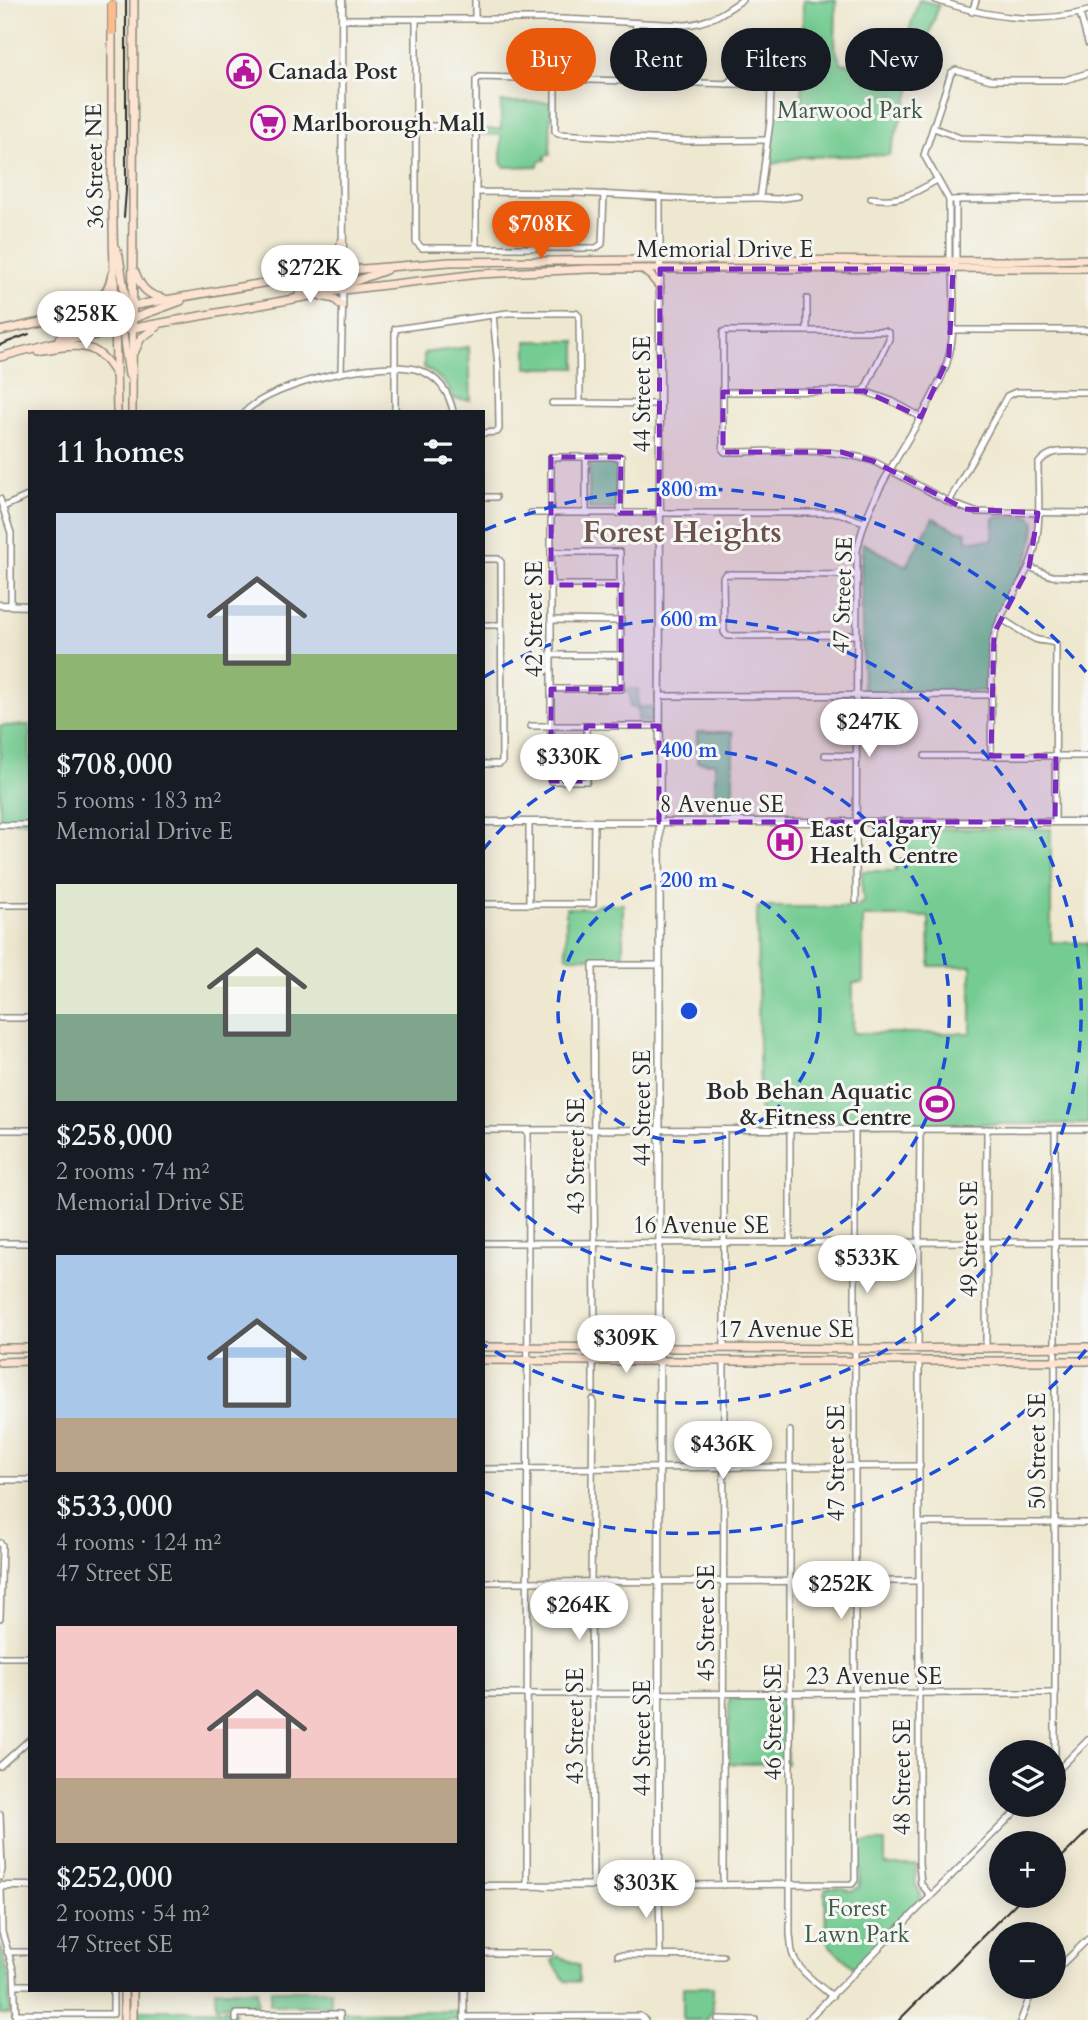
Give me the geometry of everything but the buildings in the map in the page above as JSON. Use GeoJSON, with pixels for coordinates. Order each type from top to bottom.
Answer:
{"type":"FeatureCollection","features":[{"type":"Feature","properties":{"kind":"main road","name":"36 Street NE"},"geometry":{"type":"LineString","coordinates":[[125,320],[134,268],[134,0]]}},
{"type":"Feature","properties":{"kind":"main road","name":"36 Street NE"},"geometry":{"type":"LineString","coordinates":[[113,3],[116,309]]}},
{"type":"Feature","properties":{"kind":"main road"},"geometry":{"type":"LineString","coordinates":[[326,272],[335,262],[342,241]]}},
{"type":"Feature","properties":{"kind":"main road"},"geometry":{"type":"LineString","coordinates":[[114,245],[119,256],[132,386]]}},
{"type":"Feature","properties":{"kind":"main road"},"geometry":{"type":"LineString","coordinates":[[0,331],[51,320],[87,307],[102,297],[109,286],[114,257]]}},
{"type":"Feature","properties":{"kind":"main road","name":"Memorial Drive E"},"geometry":{"type":"LineString","coordinates":[[51,320],[116,309],[125,320],[163,323],[342,290],[479,274],[551,269],[1088,259]]}},
{"type":"Feature","properties":{"kind":"main road","name":"Memorial Drive E"},"geometry":{"type":"LineString","coordinates":[[125,320],[170,300],[326,272],[400,265],[486,261],[953,269],[1088,268]]}},
{"type":"Feature","properties":{"kind":"main road"},"geometry":{"type":"LineString","coordinates":[[342,290],[350,283],[400,265]]}},
{"type":"Feature","properties":{"kind":"main road"},"geometry":{"type":"LineString","coordinates":[[134,268],[141,286],[147,292],[152,296],[170,300]]}},
{"type":"Feature","properties":{"kind":"main road"},"geometry":{"type":"LineString","coordinates":[[642,268],[660,287]]}},
{"type":"Feature","properties":{"kind":"main road"},"geometry":{"type":"LineString","coordinates":[[268,303],[343,280]]}},
{"type":"Feature","properties":{"kind":"main road"},"geometry":{"type":"LineString","coordinates":[[317,295],[335,299],[342,306]]}},
{"type":"Feature","properties":{"kind":"main road"},"geometry":{"type":"LineString","coordinates":[[0,357],[52,343],[195,296]]}},
{"type":"Feature","properties":{"kind":"main road"},"geometry":{"type":"LineString","coordinates":[[125,320],[133,354],[132,410]]}},
{"type":"Feature","properties":{"kind":"main road"},"geometry":{"type":"LineString","coordinates":[[117,410],[116,375],[125,320]]}},
{"type":"Feature","properties":{"kind":"main road"},"geometry":{"type":"LineString","coordinates":[[133,354],[141,338],[163,323]]}},
{"type":"Feature","properties":{"kind":"main road"},"geometry":{"type":"LineString","coordinates":[[18,351],[93,348],[104,357],[116,375]]}},
{"type":"Feature","properties":{"kind":"main road","name":"17 Avenue SE"},"geometry":{"type":"LineString","coordinates":[[485,1347],[1088,1347]]}},
{"type":"Feature","properties":{"kind":"main road"},"geometry":{"type":"LineString","coordinates":[[0,1348],[28,1348]]}},
{"type":"Feature","properties":{"kind":"main road","name":"17 Avenue SE"},"geometry":{"type":"LineString","coordinates":[[485,1360],[1088,1361]]}},
{"type":"Feature","properties":{"kind":"main road"},"geometry":{"type":"LineString","coordinates":[[0,1362],[28,1362]]}},
{"type":"Feature","properties":{"kind":"main road"},"geometry":{"type":"LineString","coordinates":[[124,1992],[124,2020]]}},
{"type":"Feature","properties":{"kind":"main road"},"geometry":{"type":"LineString","coordinates":[[133,1992],[134,2020]]}},
{"type":"Feature","properties":{"kind":"street"},"geometry":{"type":"LineString","coordinates":[[341,372],[342,0]]}},
{"type":"Feature","properties":{"kind":"street"},"geometry":{"type":"LineString","coordinates":[[475,0],[475,19]]}},
{"type":"Feature","properties":{"kind":"street"},"geometry":{"type":"LineString","coordinates":[[342,19],[563,19],[686,25],[714,19],[742,0]]}},
{"type":"Feature","properties":{"kind":"street"},"geometry":{"type":"LineString","coordinates":[[936,0],[972,12],[1029,19],[1088,11]]}},
{"type":"Feature","properties":{"kind":"street"},"geometry":{"type":"LineString","coordinates":[[972,12],[975,0]]}},
{"type":"Feature","properties":{"kind":"street"},"geometry":{"type":"LineString","coordinates":[[1080,13],[1088,43]]}},
{"type":"Feature","properties":{"kind":"street"},"geometry":{"type":"LineString","coordinates":[[416,19],[418,245],[422,248],[596,248],[601,244],[604,194]]}},
{"type":"Feature","properties":{"kind":"street"},"geometry":{"type":"LineString","coordinates":[[636,23],[636,28]]}},
{"type":"Feature","properties":{"kind":"street"},"geometry":{"type":"LineString","coordinates":[[953,269],[953,200],[937,180],[924,155],[951,73],[956,70],[991,80],[1065,80],[1088,73]]}},
{"type":"Feature","properties":{"kind":"street"},"geometry":{"type":"LineString","coordinates":[[476,247],[476,80],[480,77],[506,77]]}},
{"type":"Feature","properties":{"kind":"street"},"geometry":{"type":"LineString","coordinates":[[555,91],[555,131],[558,134],[687,141],[767,140]]}},
{"type":"Feature","properties":{"kind":"street"},"geometry":{"type":"LineString","coordinates":[[760,198],[771,91]]}},
{"type":"Feature","properties":{"kind":"street"},"geometry":{"type":"LineString","coordinates":[[416,126],[476,126]]}},
{"type":"Feature","properties":{"kind":"street"},"geometry":{"type":"LineString","coordinates":[[933,128],[960,138],[1088,141]]}},
{"type":"Feature","properties":{"kind":"street"},"geometry":{"type":"LineString","coordinates":[[871,198],[900,199],[937,180]]}},
{"type":"Feature","properties":{"kind":"street"},"geometry":{"type":"LineString","coordinates":[[476,192],[777,199],[799,196]]}},
{"type":"Feature","properties":{"kind":"street"},"geometry":{"type":"LineString","coordinates":[[660,197],[660,265]]}},
{"type":"Feature","properties":{"kind":"street"},"geometry":{"type":"LineString","coordinates":[[953,200],[1088,199]]}},
{"type":"Feature","properties":{"kind":"street","name":"44 Street SE"},"geometry":{"type":"LineString","coordinates":[[660,265],[660,1955]]}},
{"type":"Feature","properties":{"kind":"street","name":"47 Street SE"},"geometry":{"type":"LineString","coordinates":[[856,901],[857,551],[864,522],[943,375],[954,330],[953,269]]}},
{"type":"Feature","properties":{"kind":"street"},"geometry":{"type":"LineString","coordinates":[[807,299],[807,331]]}},
{"type":"Feature","properties":{"kind":"street"},"geometry":{"type":"LineString","coordinates":[[395,410],[396,329],[507,313],[576,313],[579,316],[580,403]]}},
{"type":"Feature","properties":{"kind":"street"},"geometry":{"type":"LineString","coordinates":[[485,433],[497,432],[499,429],[498,366],[493,315]]}},
{"type":"Feature","properties":{"kind":"street"},"geometry":{"type":"LineString","coordinates":[[954,330],[1088,330]]}},
{"type":"Feature","properties":{"kind":"street"},"geometry":{"type":"LineString","coordinates":[[864,391],[890,339],[889,333],[885,331],[723,332],[725,452],[841,452],[873,461],[949,502],[975,512],[1088,513]]}},
{"type":"Feature","properties":{"kind":"street"},"geometry":{"type":"LineString","coordinates":[[248,410],[273,393],[359,368],[419,370],[438,381],[447,393],[453,410]]}},
{"type":"Feature","properties":{"kind":"street"},"geometry":{"type":"LineString","coordinates":[[723,392],[864,391],[892,401],[921,417]]}},
{"type":"Feature","properties":{"kind":"street"},"geometry":{"type":"LineString","coordinates":[[949,502],[1007,396],[1016,392],[1088,392]]}},
{"type":"Feature","properties":{"kind":"street"},"geometry":{"type":"LineString","coordinates":[[552,403],[659,404]]}},
{"type":"Feature","properties":{"kind":"street"},"geometry":{"type":"LineString","coordinates":[[991,756],[992,645],[1000,618],[1029,567],[1038,533],[1038,464],[1050,453],[1088,452]]}},
{"type":"Feature","properties":{"kind":"street","name":"42 Street SE"},"geometry":{"type":"LineString","coordinates":[[586,457],[551,457],[551,782],[587,781],[586,726]]}},
{"type":"Feature","properties":{"kind":"street"},"geometry":{"type":"LineString","coordinates":[[586,513],[586,457],[621,457],[620,513]]}},
{"type":"Feature","properties":{"kind":"street"},"geometry":{"type":"LineString","coordinates":[[3,507],[28,496]]}},
{"type":"Feature","properties":{"kind":"street"},"geometry":{"type":"LineString","coordinates":[[485,497],[496,497]]}},
{"type":"Feature","properties":{"kind":"street"},"geometry":{"type":"LineString","coordinates":[[0,499],[11,533],[11,606]]}},
{"type":"Feature","properties":{"kind":"street"},"geometry":{"type":"LineString","coordinates":[[531,513],[838,513],[864,522]]}},
{"type":"Feature","properties":{"kind":"street"},"geometry":{"type":"LineString","coordinates":[[551,552],[620,552],[621,585],[621,689],[551,689]]}},
{"type":"Feature","properties":{"kind":"street"},"geometry":{"type":"LineString","coordinates":[[485,559],[498,559],[501,562],[502,762],[485,764]]}},
{"type":"Feature","properties":{"kind":"street"},"geometry":{"type":"LineString","coordinates":[[1029,567],[1052,576],[1088,577]]}},
{"type":"Feature","properties":{"kind":"street"},"geometry":{"type":"LineString","coordinates":[[857,575],[723,576],[724,632],[727,635],[857,635]]}},
{"type":"Feature","properties":{"kind":"street"},"geometry":{"type":"LineString","coordinates":[[551,585],[621,585]]}},
{"type":"Feature","properties":{"kind":"street"},"geometry":{"type":"LineString","coordinates":[[0,606],[28,606]]}},
{"type":"Feature","properties":{"kind":"street"},"geometry":{"type":"LineString","coordinates":[[1000,618],[1029,636],[1056,644],[1055,822]]}},
{"type":"Feature","properties":{"kind":"street"},"geometry":{"type":"LineString","coordinates":[[551,620],[621,621]]}},
{"type":"Feature","properties":{"kind":"street"},"geometry":{"type":"LineString","coordinates":[[485,625],[501,625]]}},
{"type":"Feature","properties":{"kind":"street"},"geometry":{"type":"LineString","coordinates":[[551,655],[621,655]]}},
{"type":"Feature","properties":{"kind":"street"},"geometry":{"type":"LineString","coordinates":[[659,696],[991,695]]}},
{"type":"Feature","properties":{"kind":"street"},"geometry":{"type":"LineString","coordinates":[[531,726],[659,726]]}},
{"type":"Feature","properties":{"kind":"street"},"geometry":{"type":"LineString","coordinates":[[825,755],[856,756]]}},
{"type":"Feature","properties":{"kind":"street"},"geometry":{"type":"LineString","coordinates":[[925,756],[1088,756]]}},
{"type":"Feature","properties":{"kind":"street","name":"8 Avenue SE"},"geometry":{"type":"LineString","coordinates":[[485,822],[1088,822]]}},
{"type":"Feature","properties":{"kind":"street"},"geometry":{"type":"LineString","coordinates":[[529,822],[529,904]]}},
{"type":"Feature","properties":{"kind":"street"},"geometry":{"type":"LineString","coordinates":[[485,904],[593,904],[594,822]]}},
{"type":"Feature","properties":{"kind":"street"},"geometry":{"type":"LineString","coordinates":[[0,825],[28,825]]}},
{"type":"Feature","properties":{"kind":"street"},"geometry":{"type":"LineString","coordinates":[[0,905],[28,905]]}},
{"type":"Feature","properties":{"kind":"street","name":"43 Street SE"},"geometry":{"type":"LineString","coordinates":[[595,1347],[593,965],[659,965]]}},
{"type":"Feature","properties":{"kind":"street"},"geometry":{"type":"LineString","coordinates":[[0,1018],[28,1018]]}},
{"type":"Feature","properties":{"kind":"street"},"geometry":{"type":"LineString","coordinates":[[790,1129],[790,1242]]}},
{"type":"Feature","properties":{"kind":"street","name":"47 Street SE"},"geometry":{"type":"LineString","coordinates":[[790,1884],[852,1884],[855,1880],[855,1129]]}},
{"type":"Feature","properties":{"kind":"street"},"geometry":{"type":"LineString","coordinates":[[918,1349],[920,1129]]}},
{"type":"Feature","properties":{"kind":"street","name":"49 Street SE"},"geometry":{"type":"LineString","coordinates":[[986,1349],[987,1129]]}},
{"type":"Feature","properties":{"kind":"street","name":"50 Street SE"},"geometry":{"type":"LineString","coordinates":[[1055,1129],[1055,1740]]}},
{"type":"Feature","properties":{"kind":"street"},"geometry":{"type":"LineString","coordinates":[[485,1130],[1088,1129]]}},
{"type":"Feature","properties":{"kind":"street"},"geometry":{"type":"LineString","coordinates":[[0,1130],[28,1130]]}},
{"type":"Feature","properties":{"kind":"street"},"geometry":{"type":"LineString","coordinates":[[527,1886],[528,1130]]}},
{"type":"Feature","properties":{"kind":"street"},"geometry":{"type":"LineString","coordinates":[[724,1130],[724,1347]]}},
{"type":"Feature","properties":{"kind":"street","name":"16 Avenue SE"},"geometry":{"type":"LineString","coordinates":[[485,1243],[1088,1242]]}},
{"type":"Feature","properties":{"kind":"street"},"geometry":{"type":"LineString","coordinates":[[0,1243],[28,1243]]}},
{"type":"Feature","properties":{"kind":"street"},"geometry":{"type":"LineString","coordinates":[[593,1361],[593,1390]]}},
{"type":"Feature","properties":{"kind":"street","name":"45 Street SE"},"geometry":{"type":"LineString","coordinates":[[723,1885],[724,1361]]}},
{"type":"Feature","properties":{"kind":"street","name":"48 Street SE"},"geometry":{"type":"LineString","coordinates":[[919,1361],[919,1875],[921,1884],[930,1895]]}},
{"type":"Feature","properties":{"kind":"street","name":"43 Street SE"},"geometry":{"type":"LineString","coordinates":[[593,1399],[593,1885]]}},
{"type":"Feature","properties":{"kind":"street","name":"46 Street SE"},"geometry":{"type":"LineString","coordinates":[[790,1431],[792,1952],[809,1976],[832,1996]]}},
{"type":"Feature","properties":{"kind":"street"},"geometry":{"type":"LineString","coordinates":[[485,1469],[919,1466]]}},
{"type":"Feature","properties":{"kind":"street"},"geometry":{"type":"LineString","coordinates":[[0,1480],[28,1480]]}},
{"type":"Feature","properties":{"kind":"street"},"geometry":{"type":"LineString","coordinates":[[919,1523],[1088,1523]]}},
{"type":"Feature","properties":{"kind":"street"},"geometry":{"type":"LineString","coordinates":[[0,1543],[0,1618]]}},
{"type":"Feature","properties":{"kind":"street"},"geometry":{"type":"LineString","coordinates":[[485,1582],[919,1581]]}},
{"type":"Feature","properties":{"kind":"street"},"geometry":{"type":"LineString","coordinates":[[0,1657],[28,1657]]}},
{"type":"Feature","properties":{"kind":"street","name":"23 Avenue SE"},"geometry":{"type":"LineString","coordinates":[[485,1694],[1056,1693]]}},
{"type":"Feature","properties":{"kind":"street"},"geometry":{"type":"LineString","coordinates":[[1066,1762],[1088,1740]]}},
{"type":"Feature","properties":{"kind":"street"},"geometry":{"type":"LineString","coordinates":[[0,1766],[28,1741]]}},
{"type":"Feature","properties":{"kind":"street"},"geometry":{"type":"LineString","coordinates":[[0,1814],[1,1873],[9,1886]]}},
{"type":"Feature","properties":{"kind":"street"},"geometry":{"type":"LineString","coordinates":[[807,2020],[1010,1817]]}},
{"type":"Feature","properties":{"kind":"street"},"geometry":{"type":"LineString","coordinates":[[485,1886],[790,1884]]}},
{"type":"Feature","properties":{"kind":"street"},"geometry":{"type":"LineString","coordinates":[[28,1886],[1,1886],[2,1932],[14,1972],[15,2017],[113,2014],[113,1992]]}},
{"type":"Feature","properties":{"kind":"street"},"geometry":{"type":"LineString","coordinates":[[1066,1960],[1088,1939]]}},
{"type":"Feature","properties":{"kind":"street"},"geometry":{"type":"LineString","coordinates":[[8,1952],[28,1952]]}},
{"type":"Feature","properties":{"kind":"street"},"geometry":{"type":"LineString","coordinates":[[485,1953],[550,1953]]}},
{"type":"Feature","properties":{"kind":"street"},"geometry":{"type":"LineString","coordinates":[[618,1955],[723,1956]]}},
{"type":"Feature","properties":{"kind":"street"},"geometry":{"type":"LineString","coordinates":[[15,1985],[28,1985]]}},
{"type":"Feature","properties":{"kind":"street"},"geometry":{"type":"LineString","coordinates":[[464,1992],[464,2019],[640,2017],[645,2020]]}},
{"type":"Feature","properties":{"kind":"street"},"geometry":{"type":"LineString","coordinates":[[1021,2020],[1029,1999]]}},
{"type":"Feature","properties":{"kind":"street"},"geometry":{"type":"LineString","coordinates":[[236,2020],[236,2014],[340,2014],[340,2020]]}},
{"type":"Feature","properties":{"kind":"street"},"geometry":{"type":"LineString","coordinates":[[718,2019],[755,2020]]}},
{"type":"Feature","properties":{"kind":"highlighted area"},"geometry":{"type":"Polygon","coordinates":[[[660,269],[953,269],[949,356],[921,417],[864,391],[723,392],[723,452],[841,452],[873,461],[965,509],[1038,513],[1029,567],[994,633],[991,756],[1056,756],[1055,822],[659,822],[659,726],[586,726],[587,781],[551,781],[551,689],[621,689],[621,585],[551,585],[551,457],[621,457],[620,513],[659,513],[660,269]]]}},
{"type":"Feature","properties":{"kind":"green space","name":"Marwood Park"},"geometry":{"type":"Polygon","coordinates":[[[803,0],[836,0],[835,48],[841,63],[845,64],[845,91],[910,91],[889,155],[801,157],[769,165],[773,114],[802,115],[802,91],[831,91],[831,28],[803,28],[803,0]]]}},
{"type":"Feature","properties":{"kind":"green space","name":"Marwood Park"},"geometry":{"type":"Polygon","coordinates":[[[919,0],[939,5],[931,28],[910,28],[919,0]]]}},
{"type":"Feature","properties":{"kind":"green space"},"geometry":{"type":"Polygon","coordinates":[[[501,102],[551,102],[550,155],[539,161],[538,166],[505,167],[501,163],[501,135],[480,134],[480,129],[501,129],[501,102]]]}},
{"type":"Feature","properties":{"kind":"green space"},"geometry":{"type":"Polygon","coordinates":[[[527,341],[576,341],[576,368],[527,368],[527,341]]]}},
{"type":"Feature","properties":{"kind":"green space"},"geometry":{"type":"Polygon","coordinates":[[[469,347],[471,400],[454,399],[442,380],[424,368],[424,353],[469,347]]]}},
{"type":"Feature","properties":{"kind":"green space"},"geometry":{"type":"Polygon","coordinates":[[[614,460],[617,463],[618,509],[589,509],[589,462],[614,460]]]}},
{"type":"Feature","properties":{"kind":"green space"},"geometry":{"type":"Polygon","coordinates":[[[1030,516],[1035,522],[1030,553],[991,628],[987,651],[986,689],[867,692],[863,689],[863,543],[906,566],[933,518],[966,532],[967,540],[993,540],[994,517],[1030,516]]]}},
{"type":"Feature","properties":{"kind":"green space"},"geometry":{"type":"Polygon","coordinates":[[[638,689],[638,707],[654,707],[653,720],[638,722],[638,708],[630,707],[630,695],[624,691],[638,689]]]}},
{"type":"Feature","properties":{"kind":"green space"},"geometry":{"type":"Polygon","coordinates":[[[28,725],[28,821],[0,821],[0,726],[28,725]]]}},
{"type":"Feature","properties":{"kind":"green space"},"geometry":{"type":"Polygon","coordinates":[[[697,732],[733,732],[733,816],[715,817],[715,763],[697,762],[697,732]]]}},
{"type":"Feature","properties":{"kind":"green space"},"geometry":{"type":"Polygon","coordinates":[[[554,756],[583,756],[582,777],[558,777],[554,756]]]}},
{"type":"Feature","properties":{"kind":"green space"},"geometry":{"type":"Polygon","coordinates":[[[906,828],[1051,829],[1051,942],[1088,943],[1088,1124],[760,1124],[758,907],[856,907],[864,901],[862,871],[896,871],[896,866],[906,859],[906,828]],[[863,917],[863,983],[853,983],[853,1033],[971,1033],[971,966],[930,966],[929,917],[863,917]]]}},
{"type":"Feature","properties":{"kind":"green space"},"geometry":{"type":"Polygon","coordinates":[[[598,904],[623,904],[623,958],[568,957],[566,908],[592,908],[598,904]]]}},
{"type":"Feature","properties":{"kind":"green space"},"geometry":{"type":"Polygon","coordinates":[[[731,1697],[783,1697],[786,1700],[787,1764],[729,1764],[731,1697]]]}},
{"type":"Feature","properties":{"kind":"green space","name":"Forest Lawn Park"},"geometry":{"type":"Polygon","coordinates":[[[859,1842],[885,1842],[885,1865],[916,1865],[915,1882],[920,1900],[854,1968],[826,1939],[825,1888],[852,1891],[859,1887],[859,1842]]]}},
{"type":"Feature","properties":{"kind":"green space"},"geometry":{"type":"Polygon","coordinates":[[[0,1945],[9,1976],[10,2014],[0,2014],[0,1945]]]}},
{"type":"Feature","properties":{"kind":"green space"},"geometry":{"type":"Polygon","coordinates":[[[558,1956],[579,1965],[579,1982],[565,1981],[552,1961],[558,1956]]]}},
{"type":"Feature","properties":{"kind":"green space"},"geometry":{"type":"Polygon","coordinates":[[[683,1987],[713,1987],[713,2010],[707,2020],[683,2020],[683,1987]]]}},
{"type":"Feature","properties":{"kind":"green space"},"geometry":{"type":"Polygon","coordinates":[[[215,1992],[257,1992],[258,2004],[216,2006],[215,1992]]]}},
{"type":"Feature","properties":{"kind":"green space"},"geometry":{"type":"Polygon","coordinates":[[[271,1992],[331,1992],[331,2006],[270,2005],[271,1992]]]}},
{"type":"Feature","properties":{"kind":"green space"},"geometry":{"type":"Polygon","coordinates":[[[139,2010],[234,2010],[234,2020],[139,2020],[139,2010]]]}},
{"type":"Feature","properties":{"kind":"green space"},"geometry":{"type":"Polygon","coordinates":[[[458,2011],[458,2020],[344,2020],[344,2012],[458,2011]]]}},
{"type":"Feature","properties":{"kind":"tram line"},"geometry":{"type":"LineString","coordinates":[[124,217],[126,0]]}},
{"type":"Feature","properties":{"kind":"tram line"},"geometry":{"type":"LineString","coordinates":[[0,345],[29,334]]}},
{"type":"Feature","properties":{"kind":"railway"},"geometry":{"type":"LineString","coordinates":[[1066,1853],[1088,1831]]}},
{"type":"Feature","properties":{"kind":"railway"},"geometry":{"type":"LineString","coordinates":[[899,2020],[1011,1908]]}},
{"type":"Feature","properties":{"kind":"place","name":"Canada Post"},"geometry":{"type":"Point","coordinates":[244,71]}},
{"type":"Feature","properties":{"kind":"place","name":"Marlborough Mall"},"geometry":{"type":"Point","coordinates":[268,123]}},
{"type":"Feature","properties":{"kind":"place","name":"East Calgary Health Centre"},"geometry":{"type":"Point","coordinates":[785,842]}},
{"type":"Feature","properties":{"kind":"place","name":"Bob Behan Aquatic & Fitness Centre"},"geometry":{"type":"Point","coordinates":[937,1104]}},
{"type":"Feature","properties":{"kind":"district","name":"Forest Heights"},"geometry":{"type":"Point","coordinates":[682,532]}}]}
